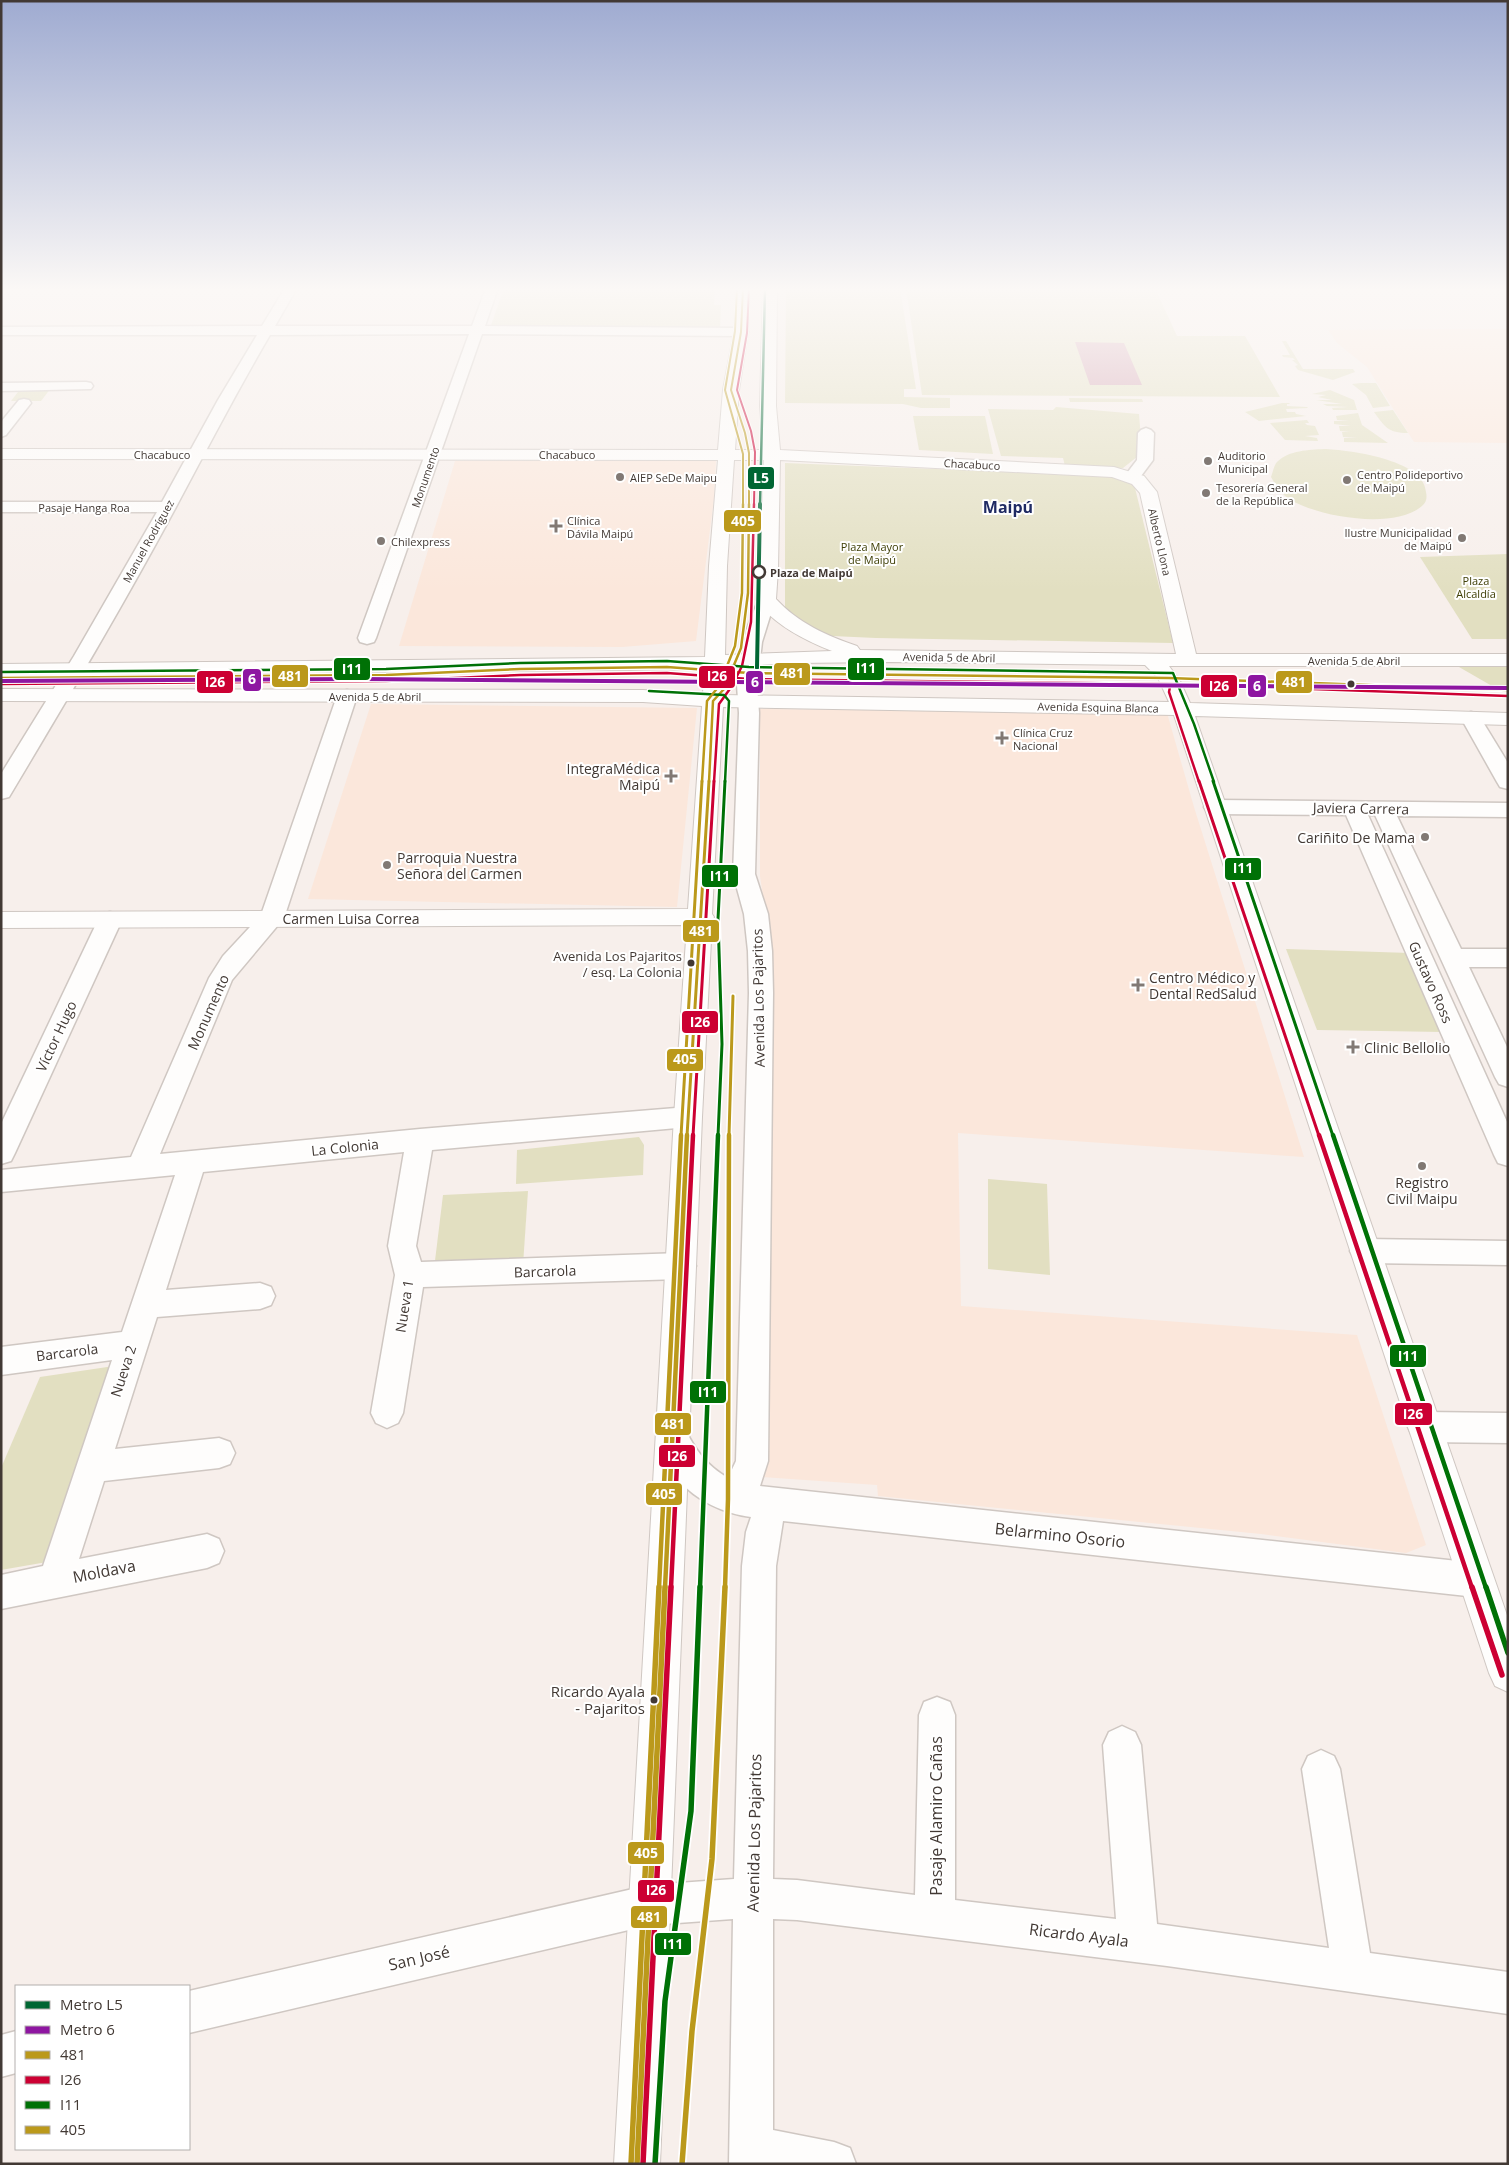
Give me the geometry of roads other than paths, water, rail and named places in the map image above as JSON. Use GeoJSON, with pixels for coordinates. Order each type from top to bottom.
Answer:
{"type":"FeatureCollection","features":[{"type":"Feature","properties":{"kind":"main road"},"geometry":{"type":"LineString","coordinates":[[637,2164],[688,1117],[702,917],[718,566],[731,389]]}},
{"type":"Feature","properties":{"kind":"main road","name":"Avenida Los Pajaritos"},"geometry":{"type":"LineString","coordinates":[[766,600],[769,569],[772,456],[768,389]]}},
{"type":"Feature","properties":{"kind":"main road","name":"Chacabuco"},"geometry":{"type":"LineString","coordinates":[[1,454],[726,455],[1104,470],[1132,477]]}},
{"type":"Feature","properties":{"kind":"main road","name":"Alberto Llona"},"geometry":{"type":"LineString","coordinates":[[1132,477],[1143,484],[1148,492],[1187,660]]}},
{"type":"Feature","properties":{"kind":"main road"},"geometry":{"type":"LineString","coordinates":[[766,600],[783,618],[807,633],[839,646],[878,656]]}},
{"type":"Feature","properties":{"kind":"main road","name":"Avenida 5 de Abril"},"geometry":{"type":"LineString","coordinates":[[1,670],[715,662],[750,658],[878,656],[1187,660],[1508,660]]}},
{"type":"Feature","properties":{"kind":"main road"},"geometry":{"type":"LineString","coordinates":[[1150,659],[1160,666],[1169,678],[1182,709],[1508,1673]]}},
{"type":"Feature","properties":{"kind":"main road","name":"Avenida 5 de Abril"},"geometry":{"type":"LineString","coordinates":[[1,696],[643,696],[713,701],[749,701]]}},
{"type":"Feature","properties":{"kind":"main road","name":"Avenida Esquina Blanca"},"geometry":{"type":"LineString","coordinates":[[749,701],[1182,709],[1508,719]]}},
{"type":"Feature","properties":{"kind":"main road","name":"Carmen Luisa Correa"},"geometry":{"type":"LineString","coordinates":[[1,920],[702,917]]}},
{"type":"Feature","properties":{"kind":"street"},"geometry":{"type":"LineString","coordinates":[[8,389],[3,404],[34,403]]}},
{"type":"Feature","properties":{"kind":"street"},"geometry":{"type":"LineString","coordinates":[[1,432],[53,389]]}},
{"type":"Feature","properties":{"kind":"street","name":"Manuel Rodríguez"},"geometry":{"type":"LineString","coordinates":[[1,792],[60,696],[168,507],[232,389]]}},
{"type":"Feature","properties":{"kind":"street","name":"Monumento"},"geometry":{"type":"LineString","coordinates":[[368,638],[456,389]]}},
{"type":"Feature","properties":{"kind":"street"},"geometry":{"type":"LineString","coordinates":[[1132,477],[1145,460],[1146,433]]}},
{"type":"Feature","properties":{"kind":"street","name":"Pasaje Hanga Roa"},"geometry":{"type":"LineString","coordinates":[[1,507],[168,507]]}},
{"type":"Feature","properties":{"kind":"street","name":"Avenida Los Pajaritos"},"geometry":{"type":"LineString","coordinates":[[734,1499],[748,1475],[752,1461],[761,1036],[760,951],[756,914],[744,874],[749,701],[747,687],[756,624],[766,600]]}},
{"type":"Feature","properties":{"kind":"street","name":"Monumento"},"geometry":{"type":"LineString","coordinates":[[141,1167],[222,978],[232,962],[272,918],[347,696]]}},
{"type":"Feature","properties":{"kind":"street"},"geometry":{"type":"LineString","coordinates":[[1471,718],[1508,782]]}},
{"type":"Feature","properties":{"kind":"street","name":"Javiera Carrera"},"geometry":{"type":"LineString","coordinates":[[1215,807],[1508,810]]}},
{"type":"Feature","properties":{"kind":"street","name":"Gustavo Ross"},"geometry":{"type":"LineString","coordinates":[[1354,808],[1508,1155]]}},
{"type":"Feature","properties":{"kind":"street"},"geometry":{"type":"LineString","coordinates":[[1383,809],[1453,958],[1497,1030],[1508,1077]]}},
{"type":"Feature","properties":{"kind":"street","name":"Víctor Hugo"},"geometry":{"type":"LineString","coordinates":[[1,1153],[110,920]]}},
{"type":"Feature","properties":{"kind":"street"},"geometry":{"type":"LineString","coordinates":[[1453,958],[1508,958]]}},
{"type":"Feature","properties":{"kind":"street","name":"La Colonia"},"geometry":{"type":"LineString","coordinates":[[1,1181],[420,1140],[688,1117]]}},
{"type":"Feature","properties":{"kind":"street","name":"Nueva 1"},"geometry":{"type":"LineString","coordinates":[[387,1414],[410,1275],[402,1246],[420,1140]]}},
{"type":"Feature","properties":{"kind":"street","name":"Nueva 2"},"geometry":{"type":"LineString","coordinates":[[55,1581],[193,1162]]}},
{"type":"Feature","properties":{"kind":"street"},"geometry":{"type":"LineString","coordinates":[[1365,1251],[1508,1253]]}},
{"type":"Feature","properties":{"kind":"street","name":"Barcarola"},"geometry":{"type":"LineString","coordinates":[[410,1275],[681,1266]]}},
{"type":"Feature","properties":{"kind":"street"},"geometry":{"type":"LineString","coordinates":[[145,1305],[260,1296]]}},
{"type":"Feature","properties":{"kind":"street","name":"Barcarola"},"geometry":{"type":"LineString","coordinates":[[1,1361],[132,1344]]}},
{"type":"Feature","properties":{"kind":"street"},"geometry":{"type":"LineString","coordinates":[[1424,1426],[1508,1428]]}},
{"type":"Feature","properties":{"kind":"street","name":"Belarmino Osorio"},"geometry":{"type":"LineString","coordinates":[[673,1438],[690,1471],[699,1479],[734,1499],[1476,1580]]}},
{"type":"Feature","properties":{"kind":"street"},"geometry":{"type":"LineString","coordinates":[[92,1467],[219,1452]]}},
{"type":"Feature","properties":{"kind":"street","name":"Avenida Los Pajaritos"},"geometry":{"type":"LineString","coordinates":[[751,2156],[753,1897],[759,1566],[763,1532],[771,1504]]}},
{"type":"Feature","properties":{"kind":"street","name":"Moldava"},"geometry":{"type":"LineString","coordinates":[[1,1592],[207,1551]]}},
{"type":"Feature","properties":{"kind":"street","name":"Pasaje Alamiro Cañas"},"geometry":{"type":"LineString","coordinates":[[935,1917],[937,1715]]}},
{"type":"Feature","properties":{"kind":"street"},"geometry":{"type":"LineString","coordinates":[[1122,1745],[1138,1942]]}},
{"type":"Feature","properties":{"kind":"street"},"geometry":{"type":"LineString","coordinates":[[1322,1769],[1353,1972]]}},
{"type":"Feature","properties":{"kind":"street","name":"Ricardo Ayala"},"geometry":{"type":"LineString","coordinates":[[650,1905],[753,1897],[797,1900],[1138,1942],[1508,1994]]}},
{"type":"Feature","properties":{"kind":"street","name":"San José"},"geometry":{"type":"LineString","coordinates":[[190,2012],[650,1905]]}},
{"type":"Feature","properties":{"kind":"street"},"geometry":{"type":"LineString","coordinates":[[1,2056],[15,2052]]}},
{"type":"Feature","properties":{"kind":"street"},"geometry":{"type":"LineString","coordinates":[[751,2156],[834,2164]]}},
{"type":"Feature","properties":{"kind":"metro line","name":"L5"},"geometry":{"type":"LineString","coordinates":[[757,668],[763,389]]}},
{"type":"Feature","properties":{"kind":"metro line","name":"6"},"geometry":{"type":"LineString","coordinates":[[1,681],[361,679],[1508,688]]}},
{"type":"Feature","properties":{"kind":"place","name":"Auditorio Municipal"},"geometry":{"type":"Point","coordinates":[1208,461]}},
{"type":"Feature","properties":{"kind":"place","name":"AIEP SeDe Maipu"},"geometry":{"type":"Point","coordinates":[620,477]}},
{"type":"Feature","properties":{"kind":"place","name":"Centro Polideportivo de Maipú"},"geometry":{"type":"Point","coordinates":[1347,480]}},
{"type":"Feature","properties":{"kind":"place","name":"Tesorería General de la República"},"geometry":{"type":"Point","coordinates":[1206,493]}},
{"type":"Feature","properties":{"kind":"place","name":"Clínica Dávila Maipú"},"geometry":{"type":"Point","coordinates":[556,526]}},
{"type":"Feature","properties":{"kind":"place","name":"Ilustre Municipalidad de Maipú"},"geometry":{"type":"Point","coordinates":[1462,538]}},
{"type":"Feature","properties":{"kind":"place","name":"Chilexpress"},"geometry":{"type":"Point","coordinates":[381,541]}},
{"type":"Feature","properties":{"kind":"place","name":"Plaza de Maipú"},"geometry":{"type":"Point","coordinates":[759,572]}},
{"type":"Feature","properties":{"kind":"place","name":"Clínica Cruz Nacional"},"geometry":{"type":"Point","coordinates":[1002,738]}},
{"type":"Feature","properties":{"kind":"place","name":"IntegraMédica Maipú"},"geometry":{"type":"Point","coordinates":[671,776]}},
{"type":"Feature","properties":{"kind":"place","name":"Cariñito De Mama"},"geometry":{"type":"Point","coordinates":[1425,837]}},
{"type":"Feature","properties":{"kind":"place","name":"Parroquia Nuestra Señora del Carmen"},"geometry":{"type":"Point","coordinates":[387,865]}},
{"type":"Feature","properties":{"kind":"place","name":"Avenida Los Pajaritos / esq. La Colonia"},"geometry":{"type":"Point","coordinates":[691,963]}},
{"type":"Feature","properties":{"kind":"place","name":"Centro Médico y Dental RedSalud"},"geometry":{"type":"Point","coordinates":[1138,985]}},
{"type":"Feature","properties":{"kind":"place","name":"Clinic Bellolio"},"geometry":{"type":"Point","coordinates":[1353,1047]}},
{"type":"Feature","properties":{"kind":"place","name":"Registro Civil Maipu"},"geometry":{"type":"Point","coordinates":[1422,1166]}},
{"type":"Feature","properties":{"kind":"place","name":"Ricardo Ayala - Pajaritos"},"geometry":{"type":"Point","coordinates":[654,1700]}},
{"type":"Feature","properties":{"kind":"district","name":"Maipú"},"geometry":{"type":"Point","coordinates":[1008,507]}},
{"type":"Feature","properties":{"kind":"park label","name":"Plaza Mayor de Maipú"},"geometry":{"type":"Point","coordinates":[872,552]}},
{"type":"Feature","properties":{"kind":"park label","name":"Plaza Alcaldía"},"geometry":{"type":"Point","coordinates":[1476,586]}}]}
